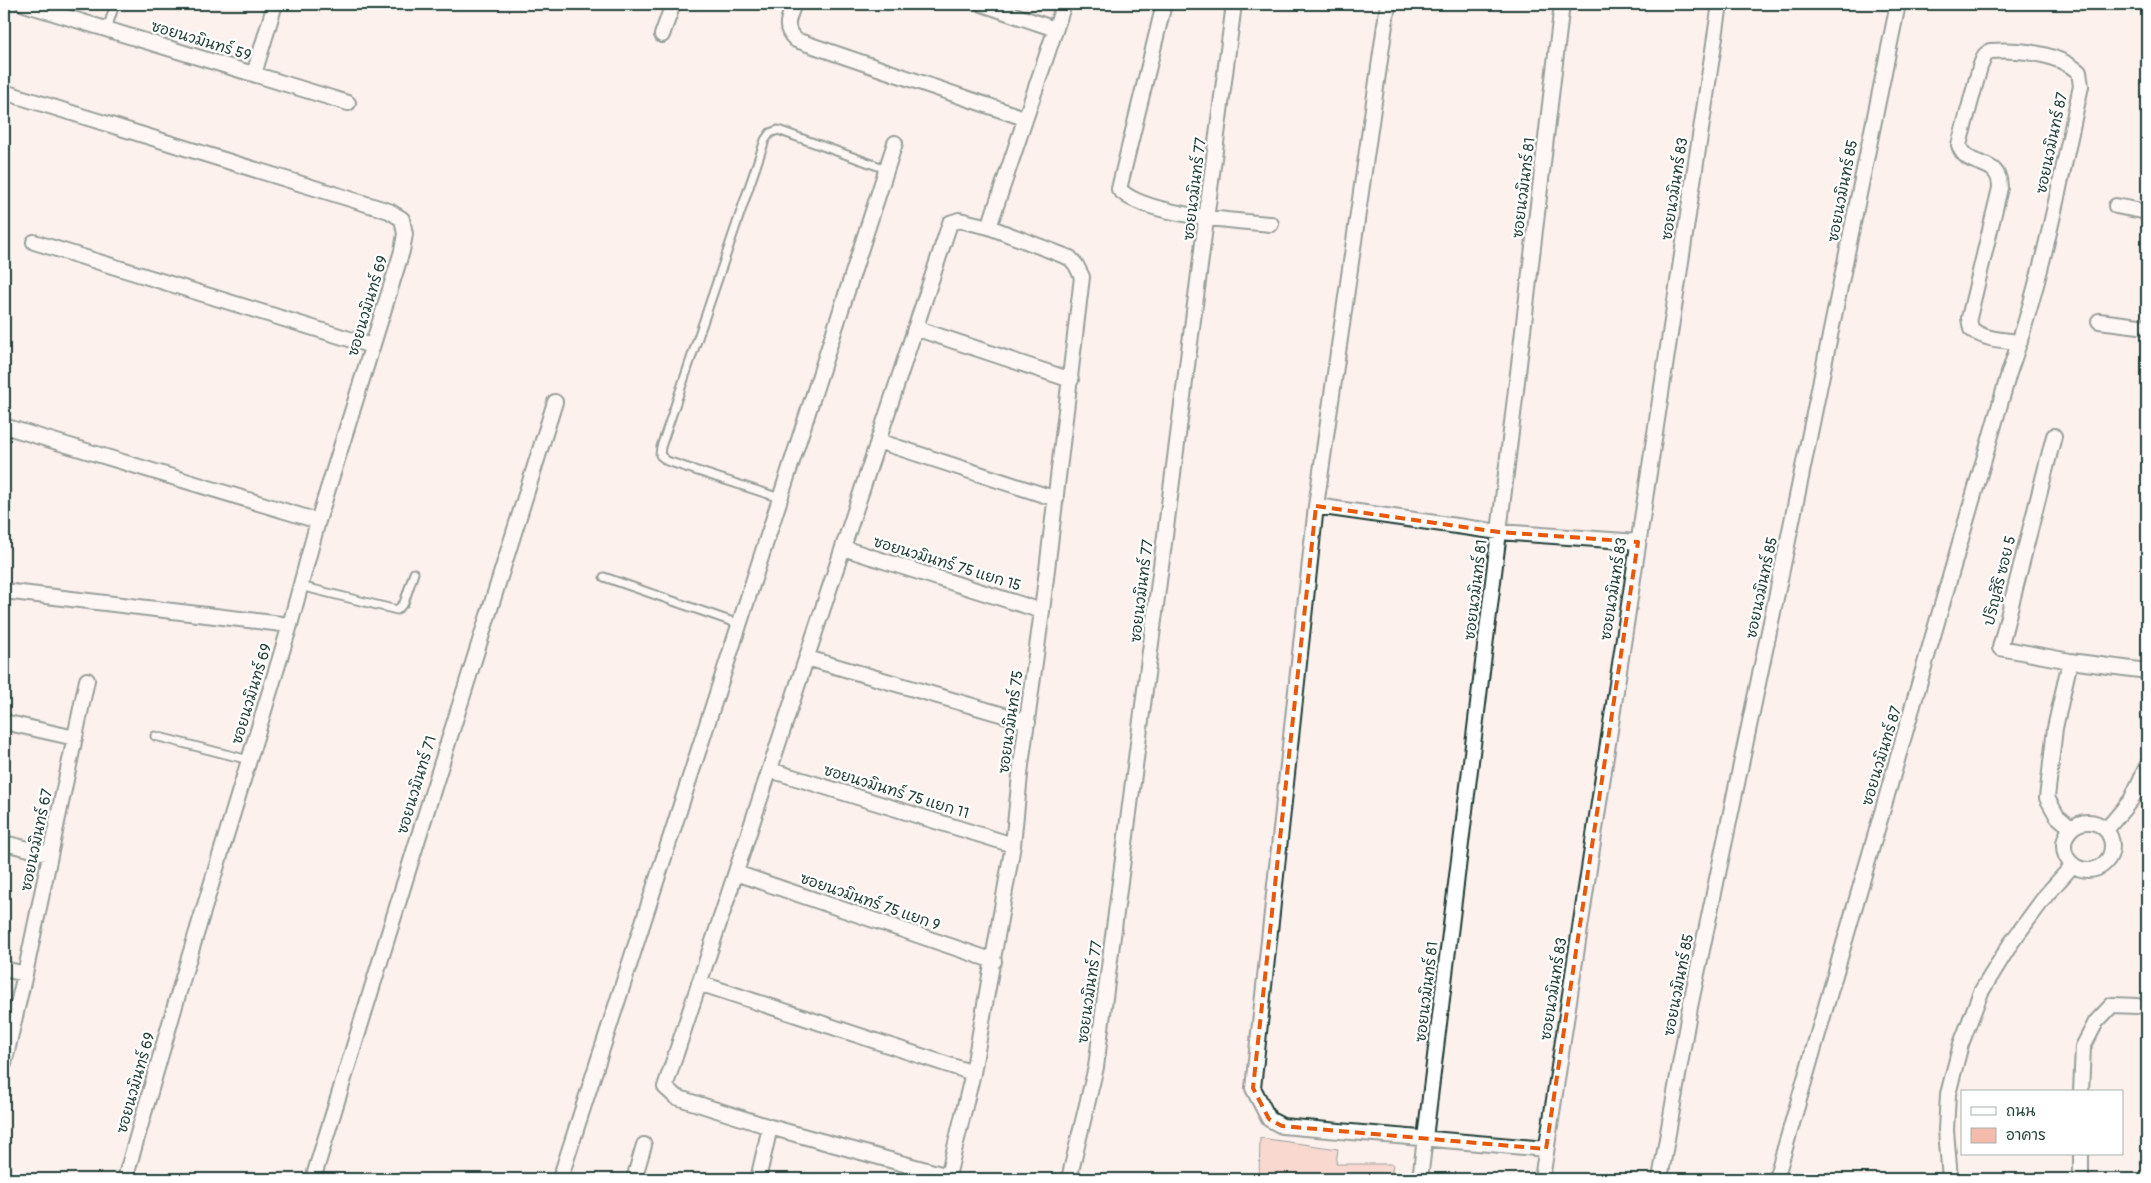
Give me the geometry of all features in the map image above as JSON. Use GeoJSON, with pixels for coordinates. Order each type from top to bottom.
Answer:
{"type":"FeatureCollection","features":[{"type":"Feature","properties":{"kind":"street","name":"ซอยนวมินทร์ 59"},"geometry":{"type":"LineString","coordinates":[[24,4],[348,103]]}},
{"type":"Feature","properties":{"kind":"street"},"geometry":{"type":"LineString","coordinates":[[254,74],[275,4]]}},
{"type":"Feature","properties":{"kind":"street"},"geometry":{"type":"LineString","coordinates":[[662,35],[673,4]]}},
{"type":"Feature","properties":{"kind":"street"},"geometry":{"type":"LineString","coordinates":[[794,4],[788,25],[789,34],[796,40],[1024,118]]}},
{"type":"Feature","properties":{"kind":"street"},"geometry":{"type":"LineString","coordinates":[[982,4],[1055,29]]}},
{"type":"Feature","properties":{"kind":"street"},"geometry":{"type":"LineString","coordinates":[[947,1178],[770,1127],[676,1097],[665,1086],[950,223],[959,220],[989,227],[1024,118],[1064,4]]}},
{"type":"Feature","properties":{"kind":"street"},"geometry":{"type":"LineString","coordinates":[[1164,4],[1120,189],[1130,198],[1142,203],[1208,218],[1271,224]]}},
{"type":"Feature","properties":{"kind":"street","name":"ซอยนวมินทร์ 77"},"geometry":{"type":"LineString","coordinates":[[1069,1179],[1096,1067],[1208,218],[1234,4]]}},
{"type":"Feature","properties":{"kind":"street"},"geometry":{"type":"LineString","coordinates":[[1388,4],[1316,506],[1253,1088],[1269,1119],[1282,1126],[1546,1149]]}},
{"type":"Feature","properties":{"kind":"street","name":"ซอยนวมินทร์ 81"},"geometry":{"type":"LineString","coordinates":[[1420,1179],[1500,532],[1562,4]]}},
{"type":"Feature","properties":{"kind":"street","name":"ซอยนวมินทร์ 83"},"geometry":{"type":"LineString","coordinates":[[1542,1179],[1720,4]]}},
{"type":"Feature","properties":{"kind":"street","name":"ซอยนวมินทร์ 85"},"geometry":{"type":"LineString","coordinates":[[1660,1179],[1690,1006],[1780,580],[1898,4]]}},
{"type":"Feature","properties":{"kind":"street","name":"ซอยนวมินทร์ 87"},"geometry":{"type":"LineString","coordinates":[[1776,1179],[2009,373],[2020,342],[2050,228],[2081,86],[2080,72],[2058,59],[2028,52],[1990,51],[1980,67],[1959,146],[1965,156],[1996,170],[2000,177],[2000,188],[1969,318],[1971,329],[1978,334],[1988,338],[2020,342]]}},
{"type":"Feature","properties":{"kind":"street","name":"ซอยนวมินทร์ 69"},"geometry":{"type":"LineString","coordinates":[[4,92],[380,208],[402,219],[405,234],[402,251],[318,521],[290,625],[125,1179]]}},
{"type":"Feature","properties":{"kind":"street"},"geometry":{"type":"LineString","coordinates":[[560,1179],[895,143]]}},
{"type":"Feature","properties":{"kind":"street"},"geometry":{"type":"LineString","coordinates":[[2116,206],[2147,212]]}},
{"type":"Feature","properties":{"kind":"street","name":"ซอยนวมินทร์ 75"},"geometry":{"type":"LineString","coordinates":[[947,1178],[973,1073],[1013,845],[1071,380],[1082,277],[1070,258],[989,227]]}},
{"type":"Feature","properties":{"kind":"street"},"geometry":{"type":"LineString","coordinates":[[34,242],[372,346]]}},
{"type":"Feature","properties":{"kind":"street"},"geometry":{"type":"LineString","coordinates":[[2099,321],[2147,327]]}},
{"type":"Feature","properties":{"kind":"street"},"geometry":{"type":"LineString","coordinates":[[915,328],[1071,380]]}},
{"type":"Feature","properties":{"kind":"street","name":"ซอยนวมินทร์ 71"},"geometry":{"type":"LineString","coordinates":[[313,1179],[555,402]]}},
{"type":"Feature","properties":{"kind":"street"},"geometry":{"type":"LineString","coordinates":[[4,426],[318,521]]}},
{"type":"Feature","properties":{"kind":"street","name":"ปริญสิริ ซอย 5"},"geometry":{"type":"LineString","coordinates":[[2054,436],[2000,648],[2070,662],[2147,672]]}},
{"type":"Feature","properties":{"kind":"street"},"geometry":{"type":"LineString","coordinates":[[878,441],[1056,499]]}},
{"type":"Feature","properties":{"kind":"street"},"geometry":{"type":"LineString","coordinates":[[1316,506],[1500,532],[1638,542]]}},
{"type":"Feature","properties":{"kind":"street","name":"ซอยนวมินทร์ 75 แยก 15"},"geometry":{"type":"LineString","coordinates":[[843,548],[1042,611]]}},
{"type":"Feature","properties":{"kind":"street"},"geometry":{"type":"LineString","coordinates":[[4,590],[290,625]]}},
{"type":"Feature","properties":{"kind":"street"},"geometry":{"type":"LineString","coordinates":[[807,658],[1028,722]]}},
{"type":"Feature","properties":{"kind":"street"},"geometry":{"type":"LineString","coordinates":[[2070,662],[2056,728],[2047,798],[2057,816],[2071,828]]}},
{"type":"Feature","properties":{"kind":"street","name":"ซอยนวมินทร์ 67"},"geometry":{"type":"LineString","coordinates":[[4,1064],[25,974],[87,680]]}},
{"type":"Feature","properties":{"kind":"street"},"geometry":{"type":"LineString","coordinates":[[4,722],[75,738]]}},
{"type":"Feature","properties":{"kind":"street"},"geometry":{"type":"LineString","coordinates":[[2106,830],[2131,800],[2147,766]]}},
{"type":"Feature","properties":{"kind":"street","name":"ซอยนวมินทร์ 75 แยก 11"},"geometry":{"type":"LineString","coordinates":[[770,770],[1013,845]]}},
{"type":"Feature","properties":{"kind":"street"},"geometry":{"type":"LineString","coordinates":[[2085,822],[2092,822],[2106,830],[2110,836],[2111,852],[2102,865],[2087,870],[2079,869],[2067,859],[2064,843],[2066,835],[2071,828],[2085,822]]}},
{"type":"Feature","properties":{"kind":"street"},"geometry":{"type":"LineString","coordinates":[[4,844],[50,854]]}},
{"type":"Feature","properties":{"kind":"street"},"geometry":{"type":"LineString","coordinates":[[1950,1179],[1946,1130],[1948,1094],[1961,1044],[1981,992],[2011,943],[2047,894],[2073,865]]}},
{"type":"Feature","properties":{"kind":"street","name":"ซอยนวมินทร์ 75 แยก 9"},"geometry":{"type":"LineString","coordinates":[[736,873],[994,961]]}},
{"type":"Feature","properties":{"kind":"street"},"geometry":{"type":"LineString","coordinates":[[4,969],[25,974]]}},
{"type":"Feature","properties":{"kind":"street"},"geometry":{"type":"LineString","coordinates":[[700,983],[973,1073]]}},
{"type":"Feature","properties":{"kind":"street"},"geometry":{"type":"LineString","coordinates":[[2081,1090],[2083,1047],[2096,1022],[2112,1005],[2137,1006]]}},
{"type":"Feature","properties":{"kind":"street"},"geometry":{"type":"LineString","coordinates":[[758,1179],[770,1127]]}},
{"type":"Feature","properties":{"kind":"street"},"geometry":{"type":"LineString","coordinates":[[634,1179],[644,1145]]}},
{"type":"Feature","properties":{"kind":"street"},"geometry":{"type":"LineString","coordinates":[[2081,1156],[2081,1179]]}},
{"type":"Feature","properties":{"kind":"lane"},"geometry":{"type":"LineString","coordinates":[[107,29],[115,4]]}},
{"type":"Feature","properties":{"kind":"lane"},"geometry":{"type":"LineString","coordinates":[[780,498],[667,461],[660,455],[661,447],[765,140],[770,133],[778,130],[886,169]]}},
{"type":"Feature","properties":{"kind":"lane"},"geometry":{"type":"LineString","coordinates":[[300,586],[397,610],[404,603],[414,572]]}},
{"type":"Feature","properties":{"kind":"lane"},"geometry":{"type":"LineString","coordinates":[[604,577],[739,624]]}},
{"type":"Feature","properties":{"kind":"lane"},"geometry":{"type":"LineString","coordinates":[[155,736],[249,760]]}},
{"type":"Feature","properties":{"kind":"highlighted area"},"geometry":{"type":"Polygon","coordinates":[[[1316,506],[1499,532],[1638,542],[1546,1149],[1282,1126],[1269,1119],[1253,1088],[1316,506]]]}},
{"type":"Feature","properties":{"kind":"building"},"geometry":{"type":"Polygon","coordinates":[[[1260,1138],[1338,1149],[1336,1164],[1393,1164],[1391,1179],[1259,1179],[1260,1138]]]}}]}
